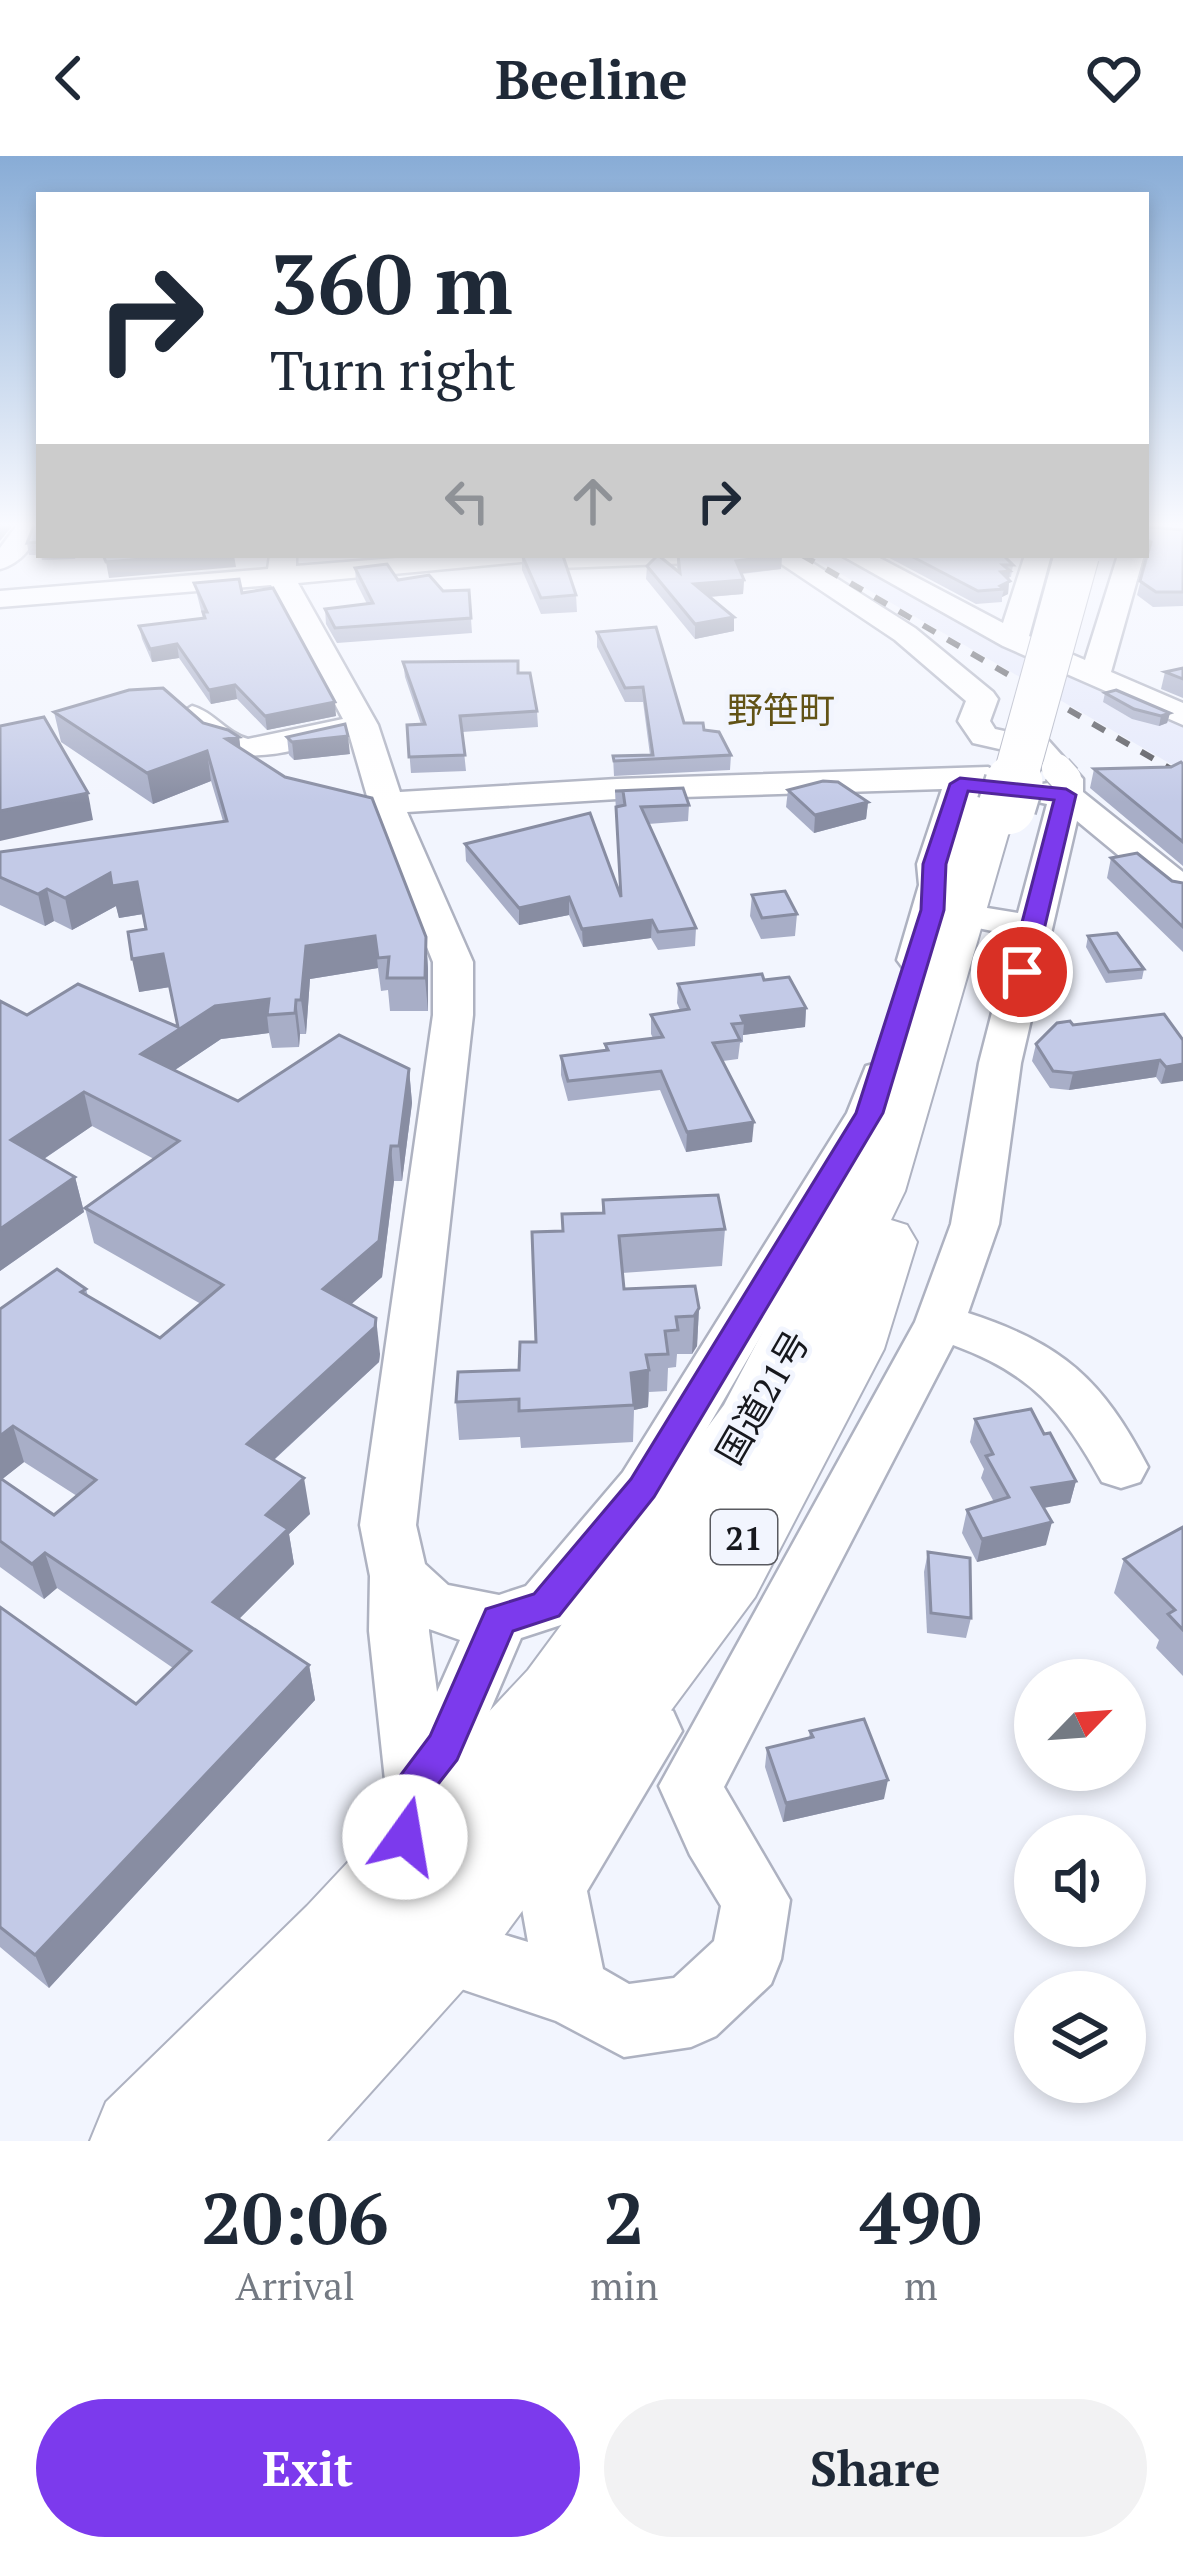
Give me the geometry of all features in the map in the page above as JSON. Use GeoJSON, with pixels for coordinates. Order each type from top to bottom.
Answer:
{"type":"FeatureCollection","features":[{"type":"Feature","properties":{"kind":"highway","name":"国道21号"},"geometry":{"type":"LineString","coordinates":[[145,2141],[343,1942],[560,1698],[753,1425],[871,1191],[1035,787],[1058,618]]}},
{"type":"Feature","properties":{"kind":"highway","name":"国道21号"},"geometry":{"type":"LineString","coordinates":[[253,2141],[433,1947],[724,1572],[846,1349],[1035,787],[1066,618]]}},
{"type":"Feature","properties":{"kind":"street"},"geometry":{"type":"LineString","coordinates":[[308,618],[362,725],[386,803],[453,962],[453,1015],[388,1525],[399,1576],[399,1631],[417,1780],[405,1837],[360,1894],[343,1942]]}},
{"type":"Feature","properties":{"kind":"street"},"geometry":{"type":"LineString","coordinates":[[399,1576],[427,1603],[456,1613],[499,1620],[546,1605],[643,1488],[869,1113],[973,916],[1035,787],[1037,748],[984,736],[974,722],[982,699],[879,618]]}},
{"type":"Feature","properties":{"kind":"street"},"geometry":{"type":"LineString","coordinates":[[971,618],[1183,716]]}},
{"type":"Feature","properties":{"kind":"street"},"geometry":{"type":"LineString","coordinates":[[1013,640],[1020,618]]}},
{"type":"Feature","properties":{"kind":"street"},"geometry":{"type":"LineString","coordinates":[[1095,676],[1118,618]]}},
{"type":"Feature","properties":{"kind":"street"},"geometry":{"type":"LineString","coordinates":[[161,704],[178,704],[223,742],[247,748],[362,725]]}},
{"type":"Feature","properties":{"kind":"street"},"geometry":{"type":"LineString","coordinates":[[719,784],[736,795],[1035,787]]}},
{"type":"Feature","properties":{"kind":"street"},"geometry":{"type":"LineString","coordinates":[[386,803],[719,784],[1035,787],[1183,890]]}},
{"type":"Feature","properties":{"kind":"street"},"geometry":{"type":"LineString","coordinates":[[433,1947],[572,1991],[624,2021],[691,2011],[746,1959],[756,1900],[713,1833],[691,1786],[940,1322],[975,1224],[992,1105],[973,916],[934,864],[1035,787]]}},
{"type":"Feature","properties":{"kind":"street"},"geometry":{"type":"LineString","coordinates":[[940,1322],[1007,1344],[1050,1366],[1091,1412],[1121,1467]]}},
{"type":"Feature","properties":{"kind":"street"},"geometry":{"type":"LineString","coordinates":[[572,1991],[552,1886],[700,1654],[724,1572]]}},
{"type":"Feature","properties":{"kind":"street"},"geometry":{"type":"LineString","coordinates":[[417,1780],[444,1748],[499,1620]]}},
{"type":"Feature","properties":{"kind":"shaded area"},"geometry":{"type":"Polygon","coordinates":[[[917,618],[972,618],[1183,722],[1183,771],[917,618]]]}},
{"type":"Feature","properties":{"kind":"building"},"geometry":{"type":"Polygon","coordinates":[[[205,618],[289,618],[335,702],[265,716],[235,685],[209,690],[177,644],[150,649],[139,626],[205,618]]]}},
{"type":"Feature","properties":{"kind":"building"},"geometry":{"type":"Polygon","coordinates":[[[330,618],[471,618],[471,618],[335,628],[330,618]]]}},
{"type":"Feature","properties":{"kind":"building"},"geometry":{"type":"Polygon","coordinates":[[[690,618],[730,618],[695,624],[690,618]]]}},
{"type":"Feature","properties":{"kind":"building"},"geometry":{"type":"Polygon","coordinates":[[[656,627],[684,723],[703,723],[704,730],[719,732],[731,755],[614,761],[613,756],[653,755],[643,687],[625,688],[597,632],[656,627]]]}},
{"type":"Feature","properties":{"kind":"building"},"geometry":{"type":"Polygon","coordinates":[[[518,661],[518,673],[530,673],[537,711],[460,716],[465,755],[409,757],[407,725],[425,724],[403,662],[518,661]]]}},
{"type":"Feature","properties":{"kind":"building"},"geometry":{"type":"Polygon","coordinates":[[[1183,668],[1183,679],[1165,672],[1183,668]]]}},
{"type":"Feature","properties":{"kind":"building"},"geometry":{"type":"Polygon","coordinates":[[[163,688],[203,723],[239,737],[226,739],[285,777],[372,798],[426,937],[425,978],[387,978],[389,957],[378,958],[375,936],[306,946],[301,1000],[296,1000],[295,1013],[267,1015],[269,999],[215,1006],[141,1054],[238,1101],[339,1035],[409,1069],[399,1146],[391,1146],[379,1241],[323,1289],[376,1318],[375,1327],[247,1444],[304,1478],[266,1515],[288,1529],[213,1602],[309,1665],[35,1955],[0,1927],[0,1607],[136,1704],[191,1651],[45,1553],[32,1564],[0,1541],[0,1478],[54,1515],[96,1480],[13,1426],[0,1436],[0,1309],[57,1269],[86,1289],[81,1292],[160,1338],[223,1285],[85,1208],[179,1141],[84,1092],[11,1140],[75,1177],[0,1229],[0,1001],[27,1015],[78,984],[178,1027],[163,954],[132,959],[128,932],[146,929],[137,882],[112,886],[110,873],[65,898],[47,889],[38,894],[0,877],[0,852],[227,821],[207,751],[147,773],[54,712],[129,690],[163,688]]]}},
{"type":"Feature","properties":{"kind":"building"},"geometry":{"type":"Polygon","coordinates":[[[1116,690],[1170,713],[1161,716],[1134,709],[1105,693],[1116,690]]]}},
{"type":"Feature","properties":{"kind":"building"},"geometry":{"type":"Polygon","coordinates":[[[44,717],[88,793],[0,811],[0,726],[44,717]]]}},
{"type":"Feature","properties":{"kind":"building"},"geometry":{"type":"Polygon","coordinates":[[[345,724],[348,736],[292,742],[287,737],[345,724]]]}},
{"type":"Feature","properties":{"kind":"building"},"geometry":{"type":"Polygon","coordinates":[[[1181,762],[1183,842],[1094,769],[1171,767],[1181,762]]]}},
{"type":"Feature","properties":{"kind":"building"},"geometry":{"type":"Polygon","coordinates":[[[838,782],[868,802],[815,815],[788,790],[838,782]]]}},
{"type":"Feature","properties":{"kind":"building"},"geometry":{"type":"Polygon","coordinates":[[[683,788],[689,805],[641,807],[696,928],[658,932],[652,920],[582,929],[569,897],[519,908],[465,844],[590,813],[621,897],[616,807],[625,805],[623,791],[615,791],[683,788]]]}},
{"type":"Feature","properties":{"kind":"building"},"geometry":{"type":"Polygon","coordinates":[[[1137,853],[1172,881],[1183,883],[1183,927],[1111,858],[1137,853]]]}},
{"type":"Feature","properties":{"kind":"building"},"geometry":{"type":"Polygon","coordinates":[[[785,891],[797,914],[762,918],[752,895],[785,891]]]}},
{"type":"Feature","properties":{"kind":"building"},"geometry":{"type":"Polygon","coordinates":[[[1117,933],[1144,969],[1109,972],[1088,936],[1117,933]]]}},
{"type":"Feature","properties":{"kind":"building"},"geometry":{"type":"Polygon","coordinates":[[[762,974],[764,980],[789,977],[806,1008],[741,1016],[744,1023],[732,1024],[740,1040],[713,1043],[754,1122],[687,1132],[661,1071],[568,1081],[561,1056],[608,1050],[605,1044],[663,1037],[651,1015],[689,1009],[678,984],[762,974]]]}},
{"type":"Feature","properties":{"kind":"building"},"geometry":{"type":"Polygon","coordinates":[[[1164,1014],[1183,1040],[1183,1064],[1166,1067],[1160,1060],[1073,1073],[1053,1071],[1036,1044],[1057,1023],[1164,1014]]]}},
{"type":"Feature","properties":{"kind":"building"},"geometry":{"type":"Polygon","coordinates":[[[718,1195],[725,1229],[619,1236],[624,1289],[695,1286],[699,1308],[694,1316],[676,1317],[678,1330],[665,1331],[668,1354],[646,1355],[649,1370],[631,1373],[634,1405],[519,1411],[519,1399],[456,1402],[458,1372],[519,1370],[520,1342],[536,1342],[532,1232],[563,1231],[562,1214],[604,1213],[603,1200],[718,1195]]]}},
{"type":"Feature","properties":{"kind":"building"},"geometry":{"type":"Polygon","coordinates":[[[1031,1409],[1076,1481],[1032,1488],[1052,1522],[982,1539],[967,1510],[1009,1497],[986,1456],[993,1454],[975,1419],[1031,1409]]]}},
{"type":"Feature","properties":{"kind":"building"},"geometry":{"type":"Polygon","coordinates":[[[1183,1527],[1183,1630],[1168,1614],[1175,1610],[1124,1559],[1183,1527]]]}},
{"type":"Feature","properties":{"kind":"building"},"geometry":{"type":"Polygon","coordinates":[[[928,1552],[970,1558],[971,1618],[931,1613],[928,1552]]]}},
{"type":"Feature","properties":{"kind":"building"},"geometry":{"type":"Polygon","coordinates":[[[864,1719],[888,1780],[786,1803],[767,1748],[813,1737],[810,1731],[864,1719]]]}},
{"type":"Feature","properties":{"kind":"railway"},"geometry":{"type":"LineString","coordinates":[[910,618],[1183,776]]}},
{"type":"Feature","properties":{"kind":"district","name":"野笹町"},"geometry":{"type":"Point","coordinates":[781,709]}},
{"type":"Feature","properties":{"kind":"route"},"geometry":{"type":"LineString","coordinates":[[405,1837],[417,1780],[444,1748],[499,1620],[546,1605],[643,1488],[869,1113],[933,910],[934,864],[960,784],[1066,795],[1022,972]]}}]}
